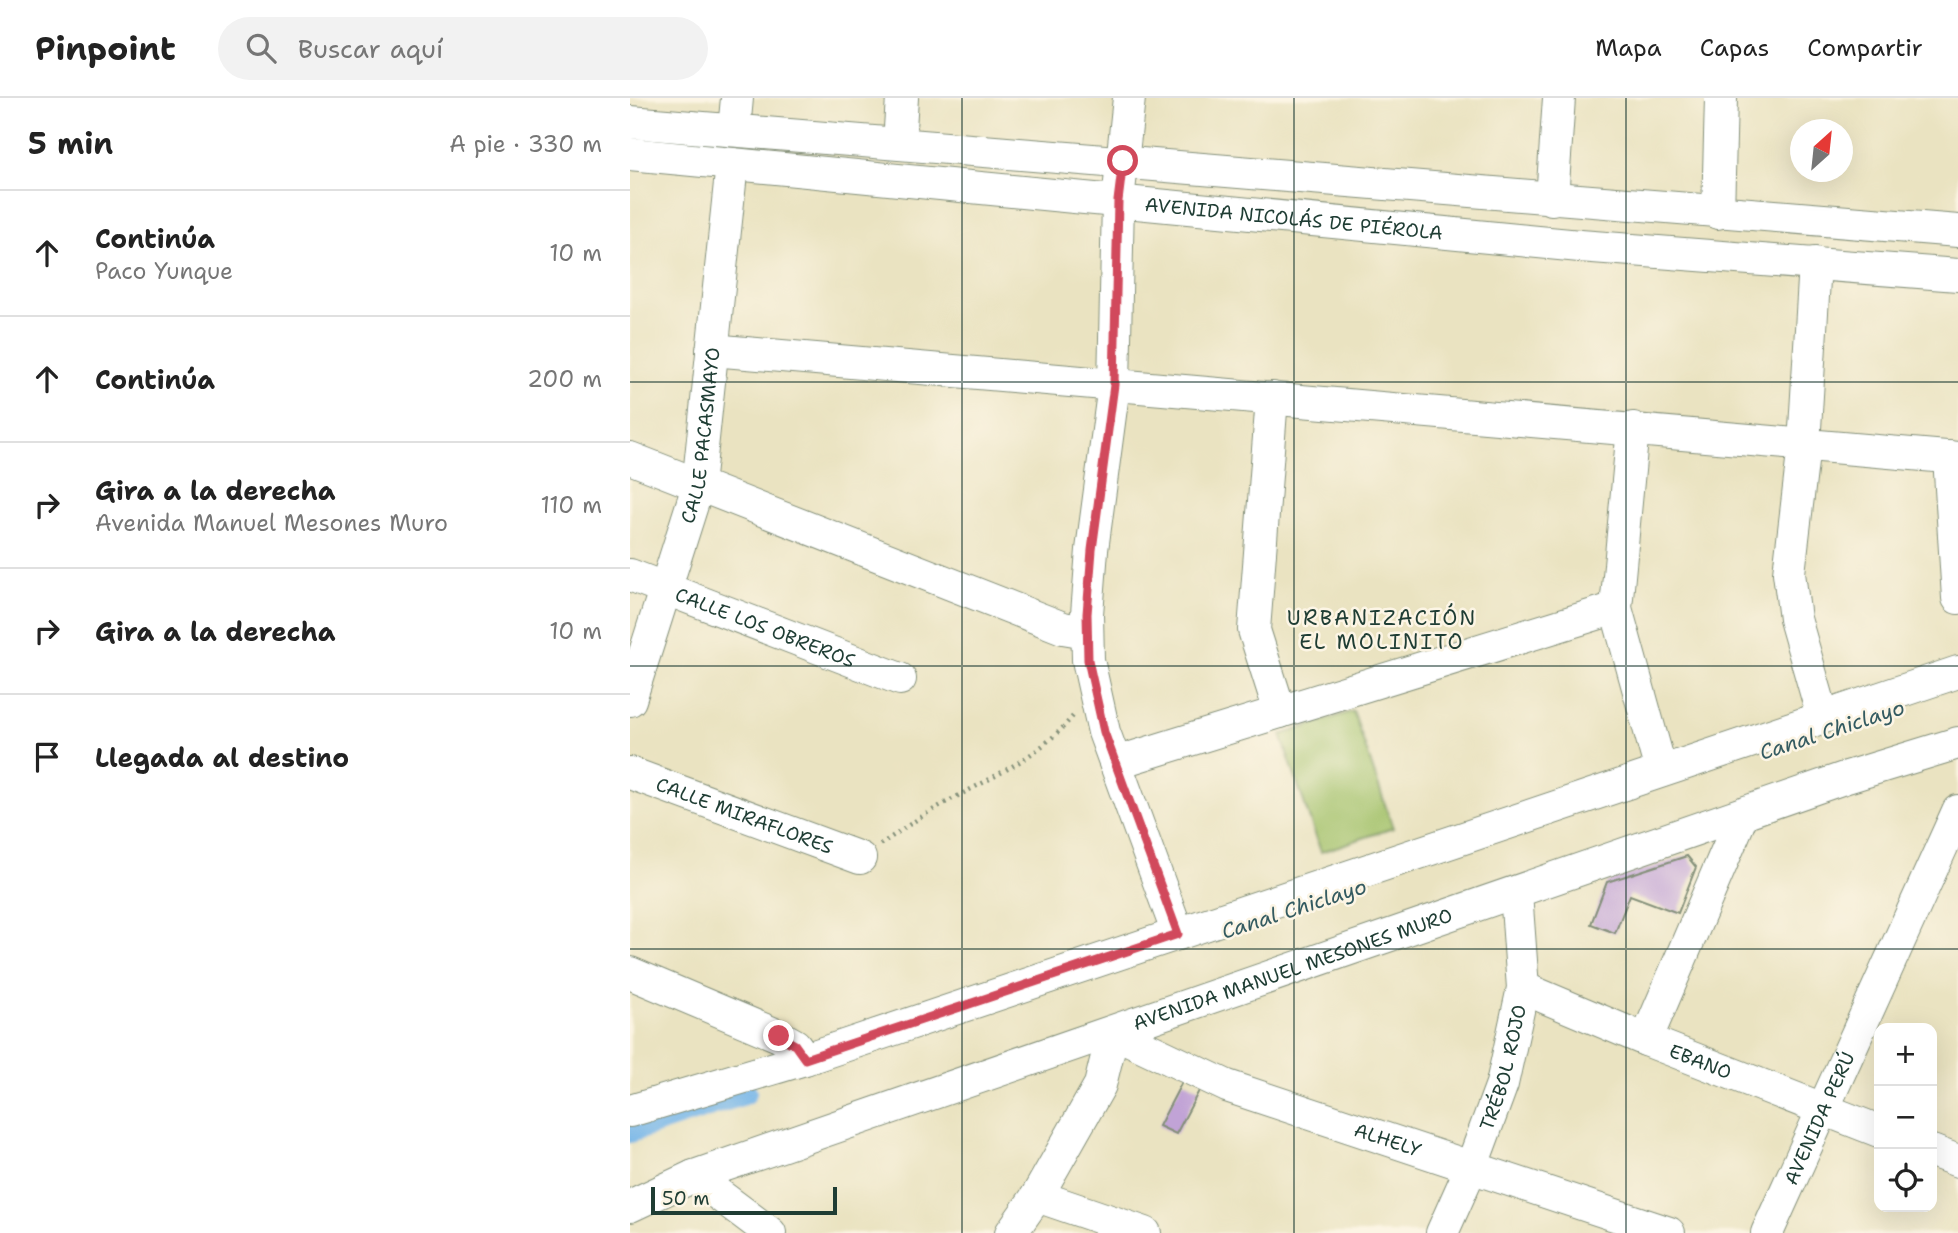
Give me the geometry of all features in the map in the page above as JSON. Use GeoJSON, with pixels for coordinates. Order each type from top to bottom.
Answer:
{"type":"FeatureCollection","features":[{"type":"Feature","properties":{"kind":"street"},"geometry":{"type":"LineString","coordinates":[[734,130],[737,98]]}},
{"type":"Feature","properties":{"kind":"street"},"geometry":{"type":"LineString","coordinates":[[900,143],[902,98]]}},
{"type":"Feature","properties":{"kind":"street"},"geometry":{"type":"LineString","coordinates":[[1129,98],[1121,181],[1114,385],[1092,550],[1087,632],[1093,687],[1115,763],[1178,934]]}},
{"type":"Feature","properties":{"kind":"street"},"geometry":{"type":"LineString","coordinates":[[1552,198],[1559,98]]}},
{"type":"Feature","properties":{"kind":"street"},"geometry":{"type":"LineString","coordinates":[[1718,213],[1721,98]]}},
{"type":"Feature","properties":{"kind":"street","name":"AVENIDA NICOLÁS DE PIÉROLA"},"geometry":{"type":"LineString","coordinates":[[630,122],[900,143],[1121,181],[1580,246],[1958,275]]}},
{"type":"Feature","properties":{"kind":"street","name":"AVENIDA NICOLÁS DE PIÉROLA"},"geometry":{"type":"LineString","coordinates":[[630,153],[732,163],[1552,198],[1958,231]]}},
{"type":"Feature","properties":{"kind":"street","name":"CALLE PACASMAYO"},"geometry":{"type":"LineString","coordinates":[[630,700],[698,486],[732,163]]}},
{"type":"Feature","properties":{"kind":"street"},"geometry":{"type":"LineString","coordinates":[[1815,263],[1804,445],[1789,573],[1795,619],[1824,717]]}},
{"type":"Feature","properties":{"kind":"street"},"geometry":{"type":"LineString","coordinates":[[712,349],[1953,457],[1958,598]]}},
{"type":"Feature","properties":{"kind":"street"},"geometry":{"type":"LineString","coordinates":[[1272,398],[1254,630],[1280,712]]}},
{"type":"Feature","properties":{"kind":"street"},"geometry":{"type":"LineString","coordinates":[[1633,428],[1616,608],[1661,771]]}},
{"type":"Feature","properties":{"kind":"street"},"geometry":{"type":"LineString","coordinates":[[630,458],[1063,628],[1087,632]]}},
{"type":"Feature","properties":{"kind":"street","name":"CALLE LOS OBREROS"},"geometry":{"type":"LineString","coordinates":[[630,575],[900,679]]}},
{"type":"Feature","properties":{"kind":"street"},"geometry":{"type":"LineString","coordinates":[[1115,763],[1616,608]]}},
{"type":"Feature","properties":{"kind":"street"},"geometry":{"type":"LineString","coordinates":[[630,1111],[805,1059],[1958,672]]}},
{"type":"Feature","properties":{"kind":"street","name":"AVENIDA MANUEL MESONES MURO"},"geometry":{"type":"LineString","coordinates":[[630,1206],[694,1176],[1742,813],[1958,743]]}},
{"type":"Feature","properties":{"kind":"street","name":"CALLE MIRAFLORES"},"geometry":{"type":"LineString","coordinates":[[630,773],[860,858]]}},
{"type":"Feature","properties":{"kind":"street","name":"AVENIDA PERÚ"},"geometry":{"type":"LineString","coordinates":[[1767,1233],[1821,1108],[1958,811]]}},
{"type":"Feature","properties":{"kind":"street"},"geometry":{"type":"LineString","coordinates":[[1646,1040],[1742,813]]}},
{"type":"Feature","properties":{"kind":"street","name":"TRÉBOL ROJO"},"geometry":{"type":"LineString","coordinates":[[1442,1233],[1471,1168],[1502,1084],[1523,988],[1516,892]]}},
{"type":"Feature","properties":{"kind":"street"},"geometry":{"type":"LineString","coordinates":[[630,973],[779,1036],[795,1045],[805,1059]]}},
{"type":"Feature","properties":{"kind":"street","name":"EBANO"},"geometry":{"type":"LineString","coordinates":[[1523,988],[1646,1040],[1874,1129]]}},
{"type":"Feature","properties":{"kind":"street"},"geometry":{"type":"LineString","coordinates":[[1011,1233],[1037,1196],[1100,1085],[1114,1032]]}},
{"type":"Feature","properties":{"kind":"street","name":"ALHELY"},"geometry":{"type":"LineString","coordinates":[[1114,1032],[1227,1086],[1669,1233]]}},
{"type":"Feature","properties":{"kind":"street"},"geometry":{"type":"LineString","coordinates":[[1937,1153],[1958,1161]]}},
{"type":"Feature","properties":{"kind":"street"},"geometry":{"type":"LineString","coordinates":[[694,1176],[770,1233]]}},
{"type":"Feature","properties":{"kind":"street"},"geometry":{"type":"LineString","coordinates":[[1037,1196],[1144,1233]]}},
{"type":"Feature","properties":{"kind":"path"},"geometry":{"type":"LineString","coordinates":[[860,858],[922,816],[978,787],[1030,754],[1063,729],[1093,687]]}},
{"type":"Feature","properties":{"kind":"green space"},"geometry":{"type":"Polygon","coordinates":[[[1353,711],[1393,828],[1321,852],[1281,735],[1353,711]]]}},
{"type":"Feature","properties":{"kind":"building"},"geometry":{"type":"Polygon","coordinates":[[[1687,856],[1696,867],[1678,913],[1630,895],[1615,933],[1591,924],[1607,882],[1687,856]]]}},
{"type":"Feature","properties":{"kind":"building"},"geometry":{"type":"Polygon","coordinates":[[[1183,1080],[1200,1089],[1176,1134],[1159,1126],[1183,1080]]]}},
{"type":"Feature","properties":{"kind":"waterway","name":"Canal Chiclayo"},"geometry":{"type":"LineString","coordinates":[[630,1130],[744,1092]]}},
{"type":"Feature","properties":{"kind":"district","name":"URBANIZACIÓN EL MOLINITO"},"geometry":{"type":"Point","coordinates":[1382,630]}},
{"type":"Feature","properties":{"kind":"route"},"geometry":{"type":"LineString","coordinates":[[779,1036],[795,1045],[805,1059],[1178,934],[1104,732],[1088,660],[1087,614],[1092,550],[1114,385],[1118,201],[1123,161]]}}]}
